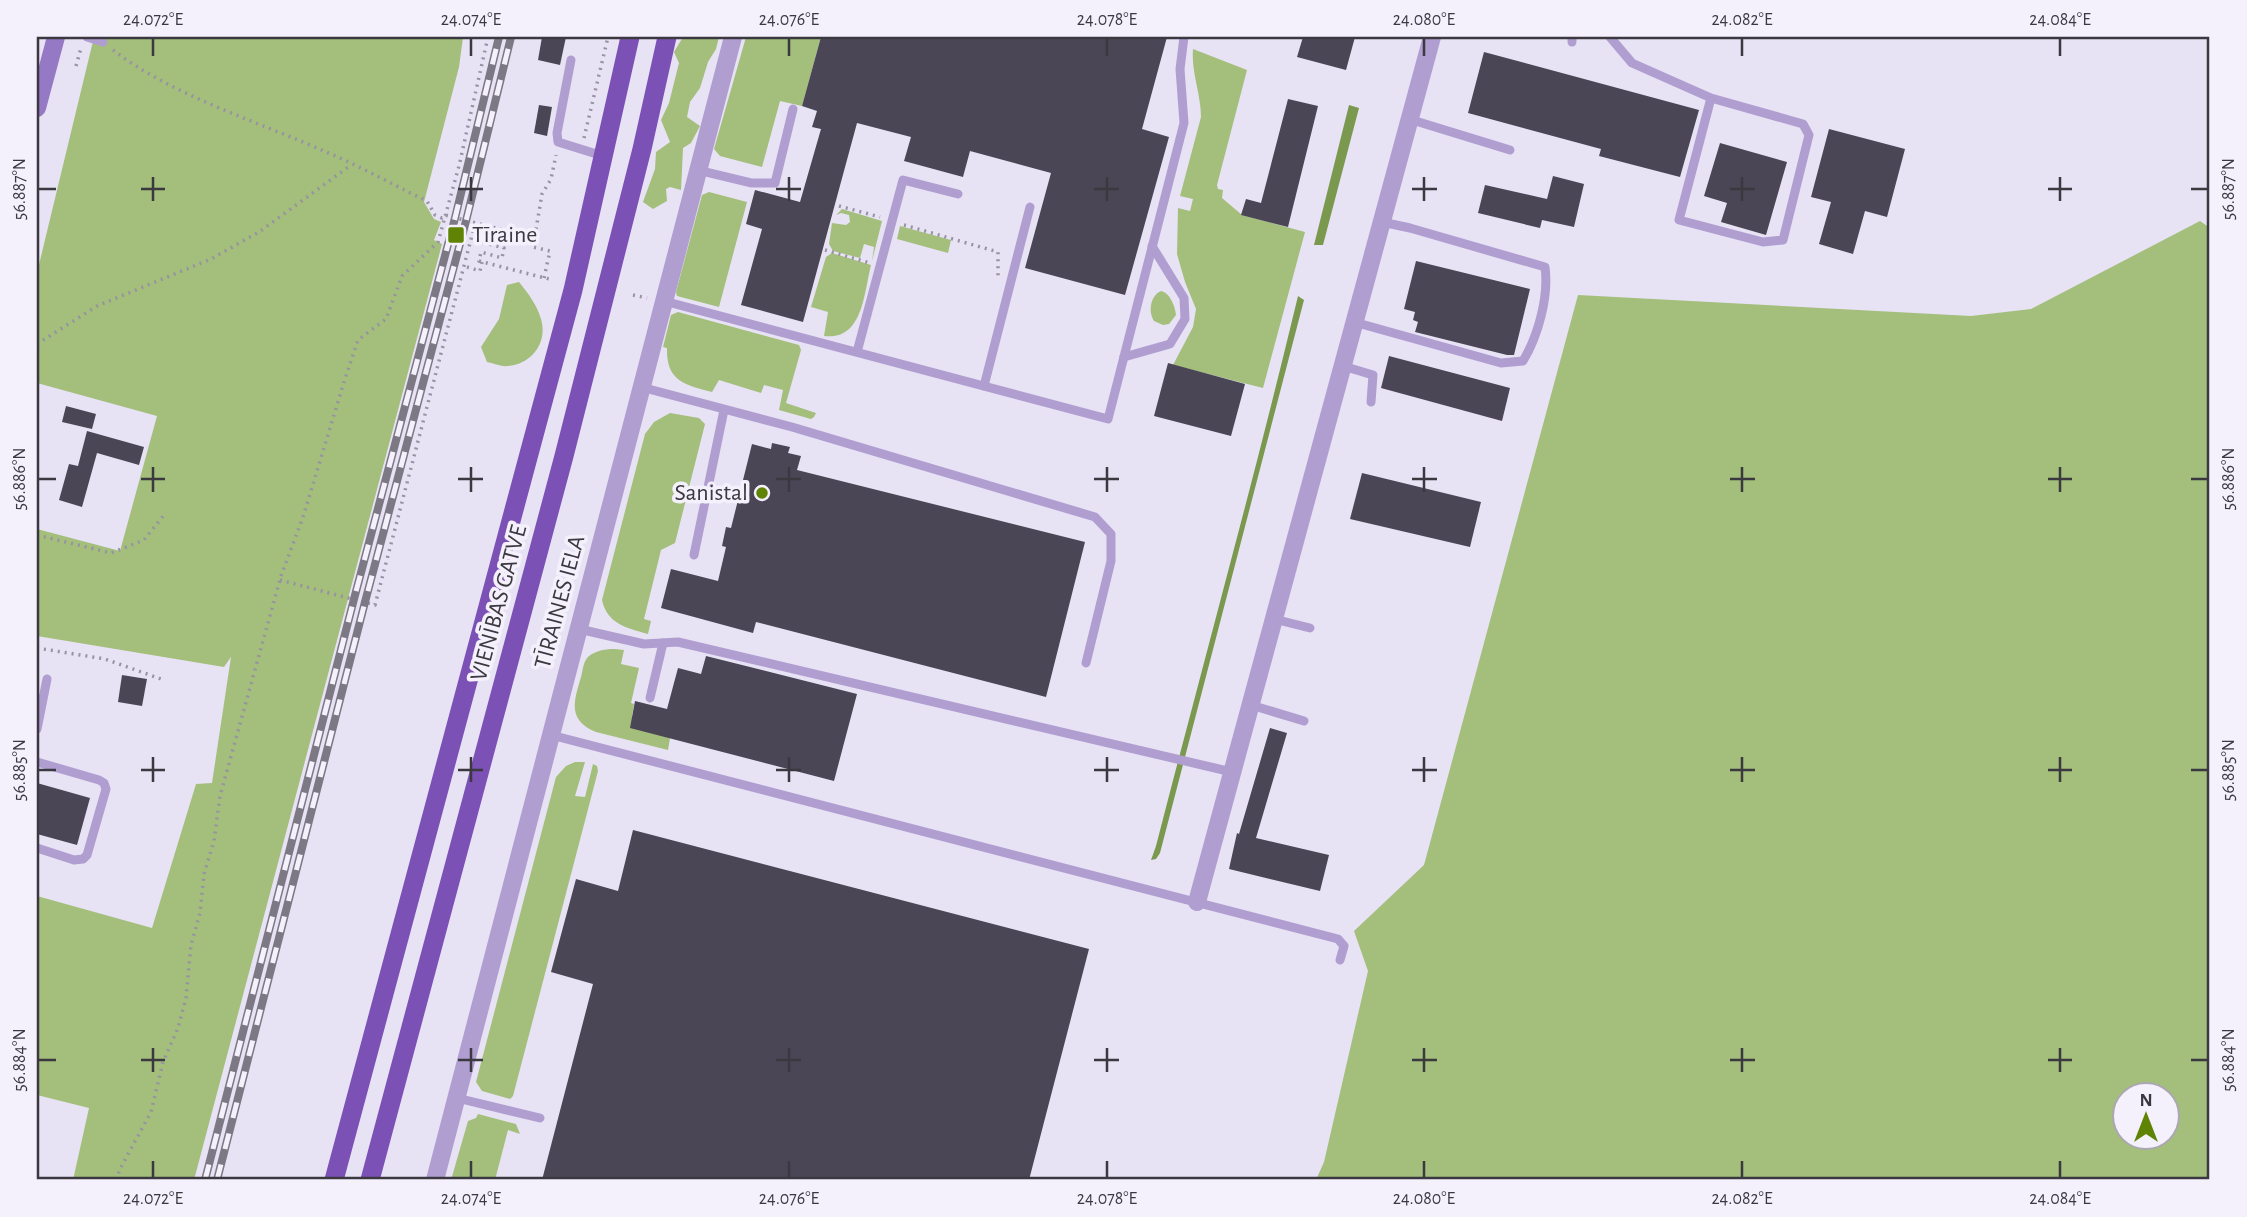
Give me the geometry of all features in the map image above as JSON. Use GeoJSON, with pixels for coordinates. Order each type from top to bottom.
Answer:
{"type":"FeatureCollection","features":[{"type":"Feature","properties":{"kind":"highway","name":"VIENĪBAS GATVE"},"geometry":{"type":"LineString","coordinates":[[334,1180],[570,303],[630,37]]}},
{"type":"Feature","properties":{"kind":"highway","name":"VIENĪBAS GATVE"},"geometry":{"type":"LineString","coordinates":[[370,1180],[565,456],[642,149],[667,37]]}},
{"type":"Feature","properties":{"kind":"main road"},"geometry":{"type":"LineString","coordinates":[[37,108],[56,37]]}},
{"type":"Feature","properties":{"kind":"street","name":"TĪRAINES IELA"},"geometry":{"type":"LineString","coordinates":[[435,1180],[641,387],[656,300],[698,170],[733,37]]}},
{"type":"Feature","properties":{"kind":"street"},"geometry":{"type":"LineString","coordinates":[[1197,902],[1432,37]]}},
{"type":"Feature","properties":{"kind":"lane"},"geometry":{"type":"LineString","coordinates":[[87,37],[103,42]]}},
{"type":"Feature","properties":{"kind":"lane"},"geometry":{"type":"LineString","coordinates":[[656,300],[1108,419],[1184,123],[1180,69],[1184,37]]}},
{"type":"Feature","properties":{"kind":"lane"},"geometry":{"type":"LineString","coordinates":[[1610,37],[1632,63],[1712,98],[1803,124],[1809,135],[1783,240],[1763,242],[1679,220],[1712,98]]}},
{"type":"Feature","properties":{"kind":"lane"},"geometry":{"type":"LineString","coordinates":[[570,60],[557,134],[558,142],[603,156]]}},
{"type":"Feature","properties":{"kind":"lane"},"geometry":{"type":"LineString","coordinates":[[698,170],[752,183],[775,183],[793,108]]}},
{"type":"Feature","properties":{"kind":"lane"},"geometry":{"type":"LineString","coordinates":[[1409,119],[1510,150]]}},
{"type":"Feature","properties":{"kind":"lane"},"geometry":{"type":"LineString","coordinates":[[857,352],[903,180],[958,194]]}},
{"type":"Feature","properties":{"kind":"lane"},"geometry":{"type":"LineString","coordinates":[[984,386],[1030,207]]}},
{"type":"Feature","properties":{"kind":"lane"},"geometry":{"type":"LineString","coordinates":[[1354,322],[1501,363],[1523,361],[1533,344],[1547,282],[1545,267],[1382,222]]}},
{"type":"Feature","properties":{"kind":"lane"},"geometry":{"type":"LineString","coordinates":[[1124,357],[1170,344],[1185,319],[1184,298],[1152,246]]}},
{"type":"Feature","properties":{"kind":"lane"},"geometry":{"type":"LineString","coordinates":[[1343,366],[1373,375],[1371,401]]}},
{"type":"Feature","properties":{"kind":"lane"},"geometry":{"type":"LineString","coordinates":[[641,387],[792,427],[1095,517],[1111,534],[1111,561],[1086,663]]}},
{"type":"Feature","properties":{"kind":"lane"},"geometry":{"type":"LineString","coordinates":[[694,555],[724,410]]}},
{"type":"Feature","properties":{"kind":"lane"},"geometry":{"type":"LineString","coordinates":[[1274,619],[1310,628]]}},
{"type":"Feature","properties":{"kind":"lane"},"geometry":{"type":"LineString","coordinates":[[579,629],[644,644],[678,642],[1232,772]]}},
{"type":"Feature","properties":{"kind":"lane"},"geometry":{"type":"LineString","coordinates":[[650,698],[663,643]]}},
{"type":"Feature","properties":{"kind":"lane"},"geometry":{"type":"LineString","coordinates":[[37,729],[47,679]]}},
{"type":"Feature","properties":{"kind":"lane"},"geometry":{"type":"LineString","coordinates":[[1251,705],[1304,721]]}},
{"type":"Feature","properties":{"kind":"lane"},"geometry":{"type":"LineString","coordinates":[[551,736],[1338,939],[1345,946],[1340,960]]}},
{"type":"Feature","properties":{"kind":"lane"},"geometry":{"type":"LineString","coordinates":[[37,762],[99,780],[104,783],[106,789],[87,855],[83,859],[74,860],[37,848]]}},
{"type":"Feature","properties":{"kind":"lane"},"geometry":{"type":"LineString","coordinates":[[457,1098],[540,1118]]}},
{"type":"Feature","properties":{"kind":"path"},"geometry":{"type":"LineString","coordinates":[[116,1180],[151,1112],[163,1062],[178,1028],[186,998],[191,945],[200,913],[204,874],[214,841],[220,796],[280,579],[303,517],[358,340],[386,319],[402,276],[438,242],[459,166],[488,37]]}},
{"type":"Feature","properties":{"kind":"path"},"geometry":{"type":"LineString","coordinates":[[581,150],[608,37]]}},
{"type":"Feature","properties":{"kind":"path"},"geometry":{"type":"LineString","coordinates":[[103,42],[151,75],[266,128],[328,152],[427,201],[435,215],[442,218],[445,215],[534,238]]}},
{"type":"Feature","properties":{"kind":"path"},"geometry":{"type":"LineString","coordinates":[[76,66],[81,46]]}},
{"type":"Feature","properties":{"kind":"path"},"geometry":{"type":"LineString","coordinates":[[507,232],[505,240],[486,235],[484,243],[504,248],[502,258],[481,252],[479,261],[547,279],[550,251],[533,247],[542,194],[551,179],[555,156]]}},
{"type":"Feature","properties":{"kind":"path"},"geometry":{"type":"LineString","coordinates":[[37,344],[97,306],[211,259],[259,232],[351,165]]}},
{"type":"Feature","properties":{"kind":"path"},"geometry":{"type":"LineString","coordinates":[[839,205],[998,252],[998,279]]}},
{"type":"Feature","properties":{"kind":"path"},"geometry":{"type":"LineString","coordinates":[[280,579],[375,605],[475,224]]}},
{"type":"Feature","properties":{"kind":"path"},"geometry":{"type":"LineString","coordinates":[[825,250],[880,265]]}},
{"type":"Feature","properties":{"kind":"path"},"geometry":{"type":"LineString","coordinates":[[467,267],[480,271],[482,262]]}},
{"type":"Feature","properties":{"kind":"path"},"geometry":{"type":"LineString","coordinates":[[633,295],[656,300]]}},
{"type":"Feature","properties":{"kind":"path"},"geometry":{"type":"LineString","coordinates":[[37,535],[111,553],[144,540],[164,515]]}},
{"type":"Feature","properties":{"kind":"path"},"geometry":{"type":"LineString","coordinates":[[37,648],[105,659],[161,679]]}},
{"type":"Feature","properties":{"kind":"shaded area"},"geometry":{"type":"Polygon","coordinates":[[[94,37],[463,37],[459,67],[424,202],[434,219],[441,222],[434,240],[442,244],[194,1180],[73,1180],[89,1108],[37,1095],[37,896],[152,928],[196,784],[212,783],[231,657],[224,667],[37,636],[37,529],[120,551],[157,416],[37,383],[37,273],[94,37]]]}},
{"type":"Feature","properties":{"kind":"shaded area"},"geometry":{"type":"Polygon","coordinates":[[[683,37],[719,37],[700,88],[690,102],[687,117],[700,126],[691,143],[683,148],[681,190],[670,187],[666,189],[667,201],[653,209],[643,202],[655,169],[656,152],[670,142],[661,120],[669,103],[679,63],[674,52],[683,37]]]}},
{"type":"Feature","properties":{"kind":"shaded area"},"geometry":{"type":"Polygon","coordinates":[[[746,37],[821,37],[802,106],[780,101],[762,167],[720,156],[714,149],[746,37]]]}},
{"type":"Feature","properties":{"kind":"shaded area"},"geometry":{"type":"Polygon","coordinates":[[[1193,49],[1247,70],[1217,185],[1218,189],[1223,190],[1222,198],[1242,215],[1305,232],[1263,388],[1173,365],[1193,327],[1196,309],[1177,254],[1178,208],[1190,211],[1193,199],[1180,196],[1201,117],[1193,49]]]}},
{"type":"Feature","properties":{"kind":"shaded area"},"geometry":{"type":"Polygon","coordinates":[[[1349,105],[1359,108],[1323,245],[1314,245],[1349,105]]]}},
{"type":"Feature","properties":{"kind":"shaded area"},"geometry":{"type":"Polygon","coordinates":[[[709,192],[747,202],[719,307],[677,296],[676,292],[702,195],[709,192]]]}},
{"type":"Feature","properties":{"kind":"shaded area"},"geometry":{"type":"Polygon","coordinates":[[[842,209],[882,221],[872,261],[874,247],[864,244],[860,258],[833,251],[829,244],[832,223],[846,225],[850,222],[849,215],[836,215],[842,209]]]}},
{"type":"Feature","properties":{"kind":"shaded area"},"geometry":{"type":"Polygon","coordinates":[[[2200,221],[2210,228],[2210,1180],[1316,1180],[1324,1162],[1368,971],[1354,931],[1424,865],[1578,295],[1971,316],[2031,309],[2200,221]]]}},
{"type":"Feature","properties":{"kind":"shaded area"},"geometry":{"type":"Polygon","coordinates":[[[900,226],[951,240],[948,253],[897,239],[900,226]]]}},
{"type":"Feature","properties":{"kind":"shaded area"},"geometry":{"type":"Polygon","coordinates":[[[832,253],[871,265],[860,313],[854,323],[847,331],[837,336],[824,336],[828,312],[811,307],[826,257],[832,253]]]}},
{"type":"Feature","properties":{"kind":"shaded area"},"geometry":{"type":"Polygon","coordinates":[[[519,282],[539,314],[543,328],[540,343],[531,356],[517,364],[506,366],[487,362],[481,347],[499,319],[507,285],[519,282]]]}},
{"type":"Feature","properties":{"kind":"shaded area"},"geometry":{"type":"Polygon","coordinates":[[[1161,291],[1172,300],[1176,315],[1169,324],[1163,325],[1154,321],[1151,309],[1152,300],[1161,291]]]}},
{"type":"Feature","properties":{"kind":"shaded area"},"geometry":{"type":"Polygon","coordinates":[[[1298,296],[1304,300],[1160,853],[1156,859],[1151,860],[1246,503],[1298,296]]]}},
{"type":"Feature","properties":{"kind":"shaded area"},"geometry":{"type":"Polygon","coordinates":[[[678,312],[799,345],[801,350],[786,403],[816,413],[814,417],[811,419],[779,410],[783,390],[764,385],[761,393],[719,380],[712,392],[679,380],[670,368],[667,348],[663,347],[671,315],[678,312]]]}},
{"type":"Feature","properties":{"kind":"shaded area"},"geometry":{"type":"Polygon","coordinates":[[[670,413],[699,418],[705,424],[675,543],[661,550],[644,619],[651,621],[648,634],[613,620],[602,600],[645,434],[654,422],[670,413]]]}},
{"type":"Feature","properties":{"kind":"shaded area"},"geometry":{"type":"Polygon","coordinates":[[[624,650],[621,664],[639,668],[631,703],[634,704],[632,716],[670,738],[668,750],[596,732],[580,722],[575,702],[586,660],[595,652],[624,650]]]}},
{"type":"Feature","properties":{"kind":"shaded area"},"geometry":{"type":"Polygon","coordinates":[[[585,762],[575,796],[585,797],[593,764],[598,771],[513,1096],[510,1099],[482,1091],[476,1082],[556,777],[566,766],[585,762]]]}},
{"type":"Feature","properties":{"kind":"shaded area"},"geometry":{"type":"Polygon","coordinates":[[[478,1114],[516,1124],[520,1134],[508,1130],[495,1180],[451,1180],[468,1121],[476,1118],[478,1114]]]}},
{"type":"Feature","properties":{"kind":"building"},"geometry":{"type":"Polygon","coordinates":[[[542,37],[566,37],[560,65],[538,60],[542,37]]]}},
{"type":"Feature","properties":{"kind":"building"},"geometry":{"type":"Polygon","coordinates":[[[821,37],[1167,37],[1142,129],[1169,137],[1125,295],[1025,268],[1051,173],[970,151],[963,177],[904,161],[911,137],[857,123],[803,322],[741,305],[762,229],[746,224],[755,190],[800,202],[821,129],[812,127],[817,111],[802,106],[821,37]]]}},
{"type":"Feature","properties":{"kind":"building"},"geometry":{"type":"Polygon","coordinates":[[[1303,37],[1355,37],[1346,70],[1297,57],[1303,37]]]}},
{"type":"Feature","properties":{"kind":"building"},"geometry":{"type":"Polygon","coordinates":[[[1484,52],[1699,110],[1680,177],[1599,156],[1601,149],[1468,113],[1484,52]]]}},
{"type":"Feature","properties":{"kind":"building"},"geometry":{"type":"Polygon","coordinates":[[[1288,99],[1318,106],[1288,227],[1241,215],[1246,199],[1261,203],[1288,99]]]}},
{"type":"Feature","properties":{"kind":"building"},"geometry":{"type":"Polygon","coordinates":[[[539,105],[552,107],[547,136],[534,133],[539,105]]]}},
{"type":"Feature","properties":{"kind":"building"},"geometry":{"type":"Polygon","coordinates":[[[1829,129],[1905,149],[1887,217],[1865,211],[1853,254],[1819,244],[1831,202],[1811,197],[1829,129]]]}},
{"type":"Feature","properties":{"kind":"building"},"geometry":{"type":"Polygon","coordinates":[[[1720,143],[1787,162],[1766,235],[1721,222],[1727,203],[1704,196],[1720,143]]]}},
{"type":"Feature","properties":{"kind":"building"},"geometry":{"type":"Polygon","coordinates":[[[1553,176],[1584,184],[1574,227],[1542,220],[1540,228],[1478,213],[1485,185],[1547,199],[1553,176]]]}},
{"type":"Feature","properties":{"kind":"building"},"geometry":{"type":"Polygon","coordinates":[[[1416,261],[1530,289],[1514,355],[1415,332],[1418,322],[1413,320],[1415,312],[1404,309],[1416,261]]]}},
{"type":"Feature","properties":{"kind":"building"},"geometry":{"type":"Polygon","coordinates":[[[1389,356],[1510,388],[1502,421],[1381,388],[1389,356]]]}},
{"type":"Feature","properties":{"kind":"building"},"geometry":{"type":"Polygon","coordinates":[[[1168,363],[1245,384],[1231,436],[1154,416],[1168,363]]]}},
{"type":"Feature","properties":{"kind":"building"},"geometry":{"type":"Polygon","coordinates":[[[66,406],[96,414],[92,429],[62,422],[66,406]]]}},
{"type":"Feature","properties":{"kind":"building"},"geometry":{"type":"Polygon","coordinates":[[[87,431],[144,447],[139,465],[97,453],[82,507],[59,500],[69,464],[78,466],[87,431]]]}},
{"type":"Feature","properties":{"kind":"building"},"geometry":{"type":"Polygon","coordinates":[[[772,443],[790,447],[788,453],[801,456],[797,470],[1085,542],[1046,697],[756,622],[753,633],[661,608],[671,569],[718,581],[726,547],[722,546],[726,527],[731,528],[752,444],[771,449],[772,443]]]}},
{"type":"Feature","properties":{"kind":"building"},"geometry":{"type":"Polygon","coordinates":[[[1362,473],[1481,502],[1470,547],[1350,519],[1362,473]]]}},
{"type":"Feature","properties":{"kind":"building"},"geometry":{"type":"Polygon","coordinates":[[[706,656],[857,694],[834,781],[630,728],[635,701],[667,709],[678,668],[701,674],[706,656]]]}},
{"type":"Feature","properties":{"kind":"building"},"geometry":{"type":"Polygon","coordinates":[[[122,675],[147,679],[142,706],[118,702],[122,675]]]}},
{"type":"Feature","properties":{"kind":"building"},"geometry":{"type":"Polygon","coordinates":[[[1270,728],[1287,733],[1256,838],[1329,855],[1320,891],[1229,869],[1237,833],[1239,834],[1270,728]]]}},
{"type":"Feature","properties":{"kind":"building"},"geometry":{"type":"Polygon","coordinates":[[[37,783],[90,798],[77,845],[37,834],[37,783]]]}},
{"type":"Feature","properties":{"kind":"building"},"geometry":{"type":"Polygon","coordinates":[[[633,830],[1089,949],[1029,1180],[542,1180],[593,984],[551,972],[576,879],[618,891],[633,830]]]}},
{"type":"Feature","properties":{"kind":"railway"},"geometry":{"type":"LineString","coordinates":[[205,1180],[455,218],[499,37]]}},
{"type":"Feature","properties":{"kind":"railway"},"geometry":{"type":"LineString","coordinates":[[217,1180],[466,221],[511,37]]}},
{"type":"Feature","properties":{"kind":"place","name":"Tīraine"},"geometry":{"type":"Point","coordinates":[456,235]}},
{"type":"Feature","properties":{"kind":"place","name":"Sanistal"},"geometry":{"type":"Point","coordinates":[762,493]}}]}
